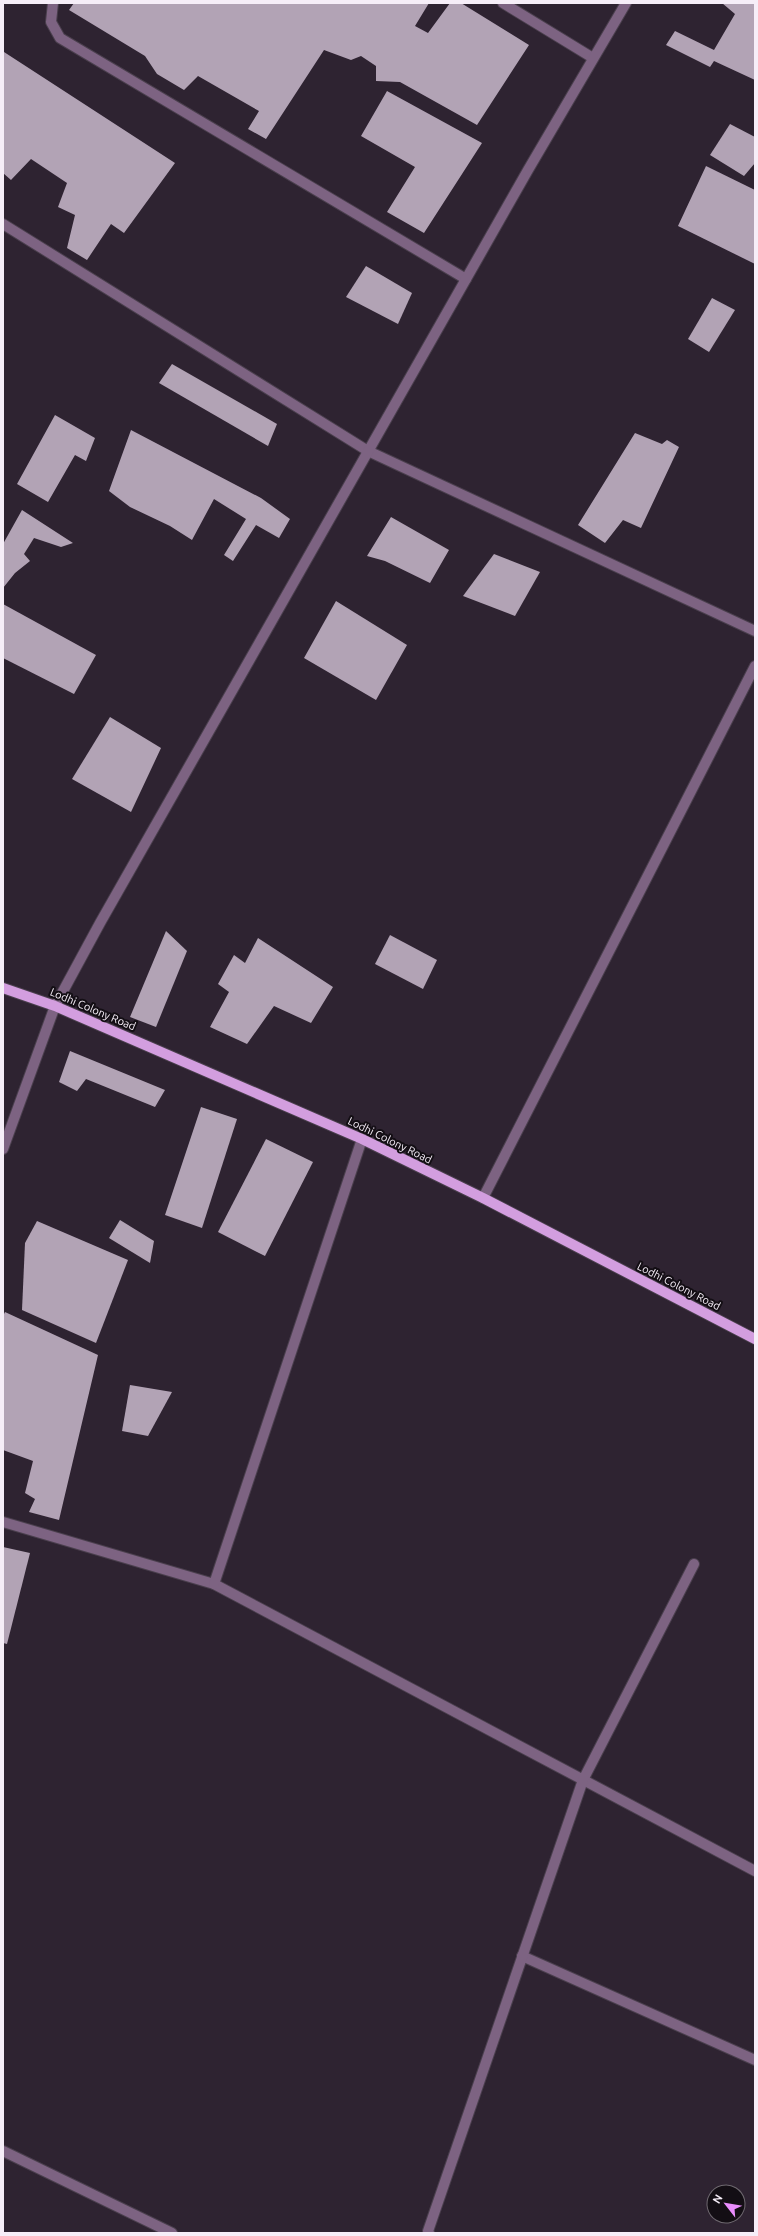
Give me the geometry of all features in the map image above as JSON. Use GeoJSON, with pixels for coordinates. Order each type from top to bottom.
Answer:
{"type":"FeatureCollection","features":[{"type":"Feature","properties":{"kind":"main road","name":"Lodhi Colony Road"},"geometry":{"type":"LineString","coordinates":[[3,988],[56,1006],[362,1139],[483,1198],[755,1339]]}},
{"type":"Feature","properties":{"kind":"street"},"geometry":{"type":"LineString","coordinates":[[53,3],[51,22],[60,38],[466,279]]}},
{"type":"Feature","properties":{"kind":"street"},"geometry":{"type":"LineString","coordinates":[[503,3],[593,58]]}},
{"type":"Feature","properties":{"kind":"street"},"geometry":{"type":"LineString","coordinates":[[3,1149],[56,1006],[108,909],[466,279],[626,3]]}},
{"type":"Feature","properties":{"kind":"street"},"geometry":{"type":"LineString","coordinates":[[3,224],[368,451],[755,631]]}},
{"type":"Feature","properties":{"kind":"street"},"geometry":{"type":"LineString","coordinates":[[483,1198],[755,666]]}},
{"type":"Feature","properties":{"kind":"street"},"geometry":{"type":"LineString","coordinates":[[214,1584],[362,1139]]}},
{"type":"Feature","properties":{"kind":"street"},"geometry":{"type":"LineString","coordinates":[[3,1522],[214,1584],[755,1871]]}},
{"type":"Feature","properties":{"kind":"street"},"geometry":{"type":"LineString","coordinates":[[429,2233],[428,2230],[583,1780],[694,1564]]}},
{"type":"Feature","properties":{"kind":"street"},"geometry":{"type":"LineString","coordinates":[[522,1956],[755,2060]]}},
{"type":"Feature","properties":{"kind":"street"},"geometry":{"type":"LineString","coordinates":[[3,2152],[172,2233]]}},
{"type":"Feature","properties":{"kind":"building"},"geometry":{"type":"Polygon","coordinates":[[[74,3],[429,3],[415,26],[428,33],[450,3],[461,3],[529,45],[477,125],[400,82],[376,81],[376,66],[361,56],[351,60],[324,50],[266,139],[248,129],[259,111],[198,76],[184,90],[157,74],[145,56],[69,10],[74,3]]]}},
{"type":"Feature","properties":{"kind":"building"},"geometry":{"type":"Polygon","coordinates":[[[722,3],[755,3],[755,80],[714,61],[710,67],[666,45],[675,31],[714,50],[735,14],[722,3]]]}},
{"type":"Feature","properties":{"kind":"building"},"geometry":{"type":"Polygon","coordinates":[[[4,52],[175,163],[124,233],[111,224],[87,260],[67,248],[75,215],[58,207],[67,183],[31,159],[11,180],[3,173],[4,52]]]}},
{"type":"Feature","properties":{"kind":"building"},"geometry":{"type":"Polygon","coordinates":[[[387,91],[482,143],[424,233],[387,212],[415,167],[361,136],[387,91]]]}},
{"type":"Feature","properties":{"kind":"building"},"geometry":{"type":"Polygon","coordinates":[[[730,124],[755,137],[755,163],[744,176],[710,155],[730,124]]]}},
{"type":"Feature","properties":{"kind":"building"},"geometry":{"type":"Polygon","coordinates":[[[706,166],[755,190],[755,264],[678,226],[706,166]]]}},
{"type":"Feature","properties":{"kind":"building"},"geometry":{"type":"Polygon","coordinates":[[[366,266],[412,293],[398,324],[346,297],[366,266]]]}},
{"type":"Feature","properties":{"kind":"building"},"geometry":{"type":"Polygon","coordinates":[[[712,298],[735,310],[709,352],[688,339],[712,298]]]}},
{"type":"Feature","properties":{"kind":"building"},"geometry":{"type":"Polygon","coordinates":[[[172,364],[277,424],[268,446],[159,383],[172,364]]]}},
{"type":"Feature","properties":{"kind":"building"},"geometry":{"type":"Polygon","coordinates":[[[55,415],[95,438],[86,461],[75,455],[48,502],[17,484],[55,415]]]}},
{"type":"Feature","properties":{"kind":"building"},"geometry":{"type":"Polygon","coordinates":[[[131,430],[261,498],[290,519],[279,538],[256,525],[233,561],[224,555],[246,519],[214,499],[192,540],[170,526],[130,507],[109,491],[131,430]]]}},
{"type":"Feature","properties":{"kind":"building"},"geometry":{"type":"Polygon","coordinates":[[[635,433],[662,444],[667,440],[679,447],[641,528],[623,520],[605,543],[578,525],[635,433]]]}},
{"type":"Feature","properties":{"kind":"building"},"geometry":{"type":"Polygon","coordinates":[[[22,510],[73,543],[61,547],[34,538],[24,554],[30,561],[15,573],[3,588],[3,544],[22,510]]]}},
{"type":"Feature","properties":{"kind":"building"},"geometry":{"type":"Polygon","coordinates":[[[391,517],[449,550],[430,583],[385,561],[367,556],[391,517]]]}},
{"type":"Feature","properties":{"kind":"building"},"geometry":{"type":"Polygon","coordinates":[[[494,554],[540,572],[515,616],[463,596],[494,554]]]}},
{"type":"Feature","properties":{"kind":"building"},"geometry":{"type":"Polygon","coordinates":[[[336,601],[407,645],[376,700],[304,658],[336,601]]]}},
{"type":"Feature","properties":{"kind":"building"},"geometry":{"type":"Polygon","coordinates":[[[3,604],[96,655],[74,694],[3,658],[3,604]]]}},
{"type":"Feature","properties":{"kind":"building"},"geometry":{"type":"Polygon","coordinates":[[[110,717],[161,748],[131,812],[72,779],[110,717]]]}},
{"type":"Feature","properties":{"kind":"building"},"geometry":{"type":"Polygon","coordinates":[[[166,931],[187,951],[156,1027],[130,1017],[166,931]]]}},
{"type":"Feature","properties":{"kind":"building"},"geometry":{"type":"Polygon","coordinates":[[[390,935],[437,960],[423,989],[375,964],[390,935]]]}},
{"type":"Feature","properties":{"kind":"building"},"geometry":{"type":"Polygon","coordinates":[[[258,938],[333,987],[311,1023],[274,1006],[247,1044],[210,1027],[229,992],[218,984],[234,955],[245,963],[258,938]]]}},
{"type":"Feature","properties":{"kind":"building"},"geometry":{"type":"Polygon","coordinates":[[[70,1051],[165,1090],[155,1107],[86,1079],[77,1091],[59,1082],[70,1051]]]}},
{"type":"Feature","properties":{"kind":"building"},"geometry":{"type":"Polygon","coordinates":[[[201,1107],[237,1119],[202,1228],[165,1215],[201,1107]]]}},
{"type":"Feature","properties":{"kind":"building"},"geometry":{"type":"Polygon","coordinates":[[[266,1139],[313,1162],[265,1256],[218,1232],[266,1139]]]}},
{"type":"Feature","properties":{"kind":"building"},"geometry":{"type":"Polygon","coordinates":[[[120,1220],[154,1241],[150,1263],[109,1238],[120,1220]]]}},
{"type":"Feature","properties":{"kind":"building"},"geometry":{"type":"Polygon","coordinates":[[[37,1221],[128,1260],[96,1343],[22,1310],[25,1243],[37,1221]]]}},
{"type":"Feature","properties":{"kind":"building"},"geometry":{"type":"Polygon","coordinates":[[[5,1312],[98,1355],[59,1520],[29,1512],[35,1499],[25,1493],[33,1461],[3,1450],[3,1316],[5,1312]]]}},
{"type":"Feature","properties":{"kind":"building"},"geometry":{"type":"Polygon","coordinates":[[[130,1385],[172,1392],[148,1436],[122,1431],[130,1385]]]}},
{"type":"Feature","properties":{"kind":"building"},"geometry":{"type":"Polygon","coordinates":[[[3,1547],[30,1553],[7,1644],[3,1643],[3,1547]]]}}]}
